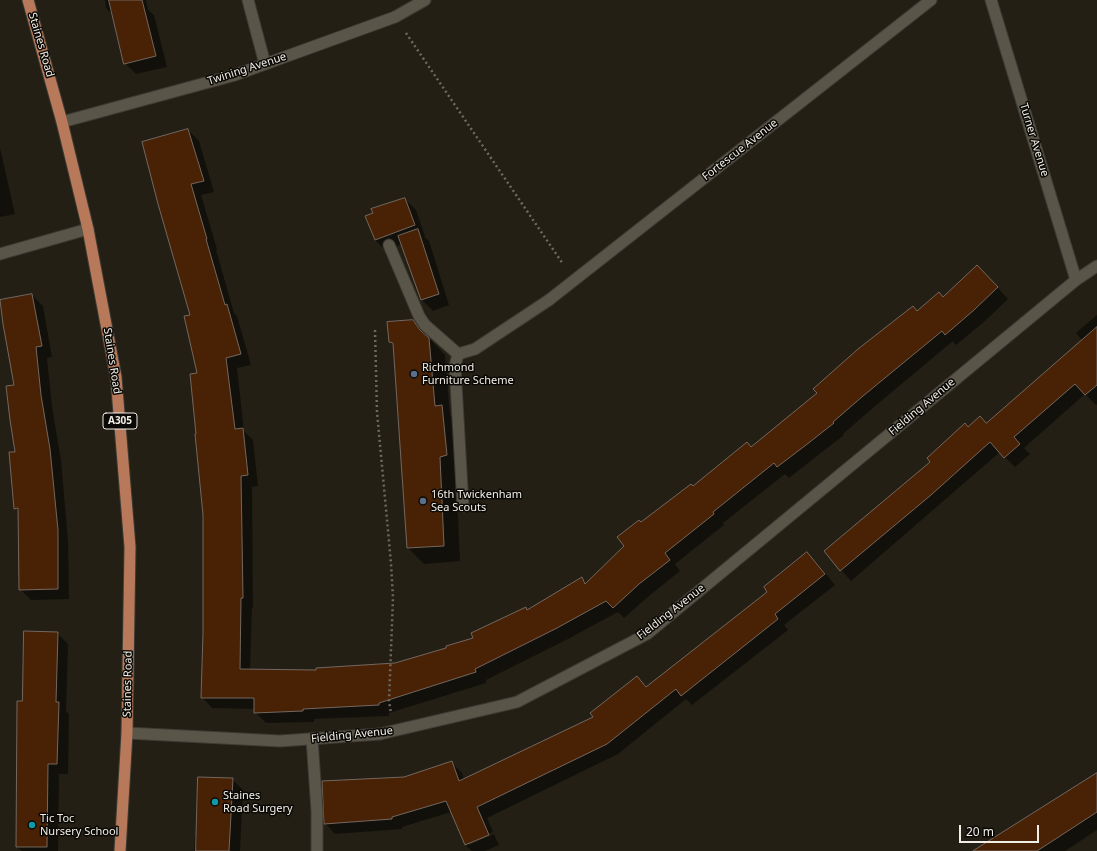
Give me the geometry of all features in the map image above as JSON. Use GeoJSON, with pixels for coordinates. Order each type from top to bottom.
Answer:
{"type":"FeatureCollection","features":[{"type":"Feature","properties":{"kind":"main road","name":"Staines Road"},"geometry":{"type":"LineString","coordinates":[[28,0],[62,122],[88,229],[116,376],[130,547],[127,733],[120,851]]}},
{"type":"Feature","properties":{"kind":"street"},"geometry":{"type":"LineString","coordinates":[[248,0],[265,64]]}},
{"type":"Feature","properties":{"kind":"street","name":"Twining Avenue"},"geometry":{"type":"LineString","coordinates":[[62,122],[235,75],[395,17],[425,0]]}},
{"type":"Feature","properties":{"kind":"street","name":"Fortescue Avenue"},"geometry":{"type":"LineString","coordinates":[[458,354],[475,349],[575,281],[931,0]]}},
{"type":"Feature","properties":{"kind":"street","name":"Turner Avenue"},"geometry":{"type":"LineString","coordinates":[[991,0],[1076,280]]}},
{"type":"Feature","properties":{"kind":"street"},"geometry":{"type":"LineString","coordinates":[[0,254],[88,229]]}},
{"type":"Feature","properties":{"kind":"street"},"geometry":{"type":"LineString","coordinates":[[389,245],[419,316],[425,325],[458,354],[454,366],[464,506]]}},
{"type":"Feature","properties":{"kind":"street","name":"Fielding Avenue"},"geometry":{"type":"LineString","coordinates":[[127,733],[280,741],[380,734],[517,702],[647,634],[1076,280],[1097,266]]}},
{"type":"Feature","properties":{"kind":"street"},"geometry":{"type":"LineString","coordinates":[[312,739],[317,811],[317,851]]}},
{"type":"Feature","properties":{"kind":"path"},"geometry":{"type":"LineString","coordinates":[[395,17],[575,281]]}},
{"type":"Feature","properties":{"kind":"path"},"geometry":{"type":"LineString","coordinates":[[375,330],[377,412],[393,598],[389,701],[394,731]]}},
{"type":"Feature","properties":{"kind":"building"},"geometry":{"type":"Polygon","coordinates":[[[109,0],[142,0],[156,56],[124,64],[109,0]]]}},
{"type":"Feature","properties":{"kind":"building"},"geometry":{"type":"Polygon","coordinates":[[[188,129],[204,181],[191,184],[225,305],[227,304],[241,354],[226,358],[235,429],[243,428],[248,475],[241,476],[243,598],[241,598],[240,669],[316,670],[316,668],[395,663],[446,648],[446,646],[473,638],[471,633],[526,607],[527,610],[582,577],[585,584],[624,546],[617,537],[639,520],[641,522],[691,484],[693,486],[747,442],[751,447],[817,393],[813,389],[858,349],[913,306],[917,311],[939,292],[943,297],[977,265],[998,287],[945,335],[942,331],[863,396],[833,422],[834,423],[777,467],[774,463],[713,512],[714,514],[665,553],[670,560],[639,584],[613,608],[606,601],[557,628],[475,669],[476,672],[379,703],[379,705],[254,713],[254,698],[201,698],[203,633],[203,515],[190,374],[197,373],[184,316],[190,315],[142,142],[188,129]]]}},
{"type":"Feature","properties":{"kind":"building"},"geometry":{"type":"Polygon","coordinates":[[[405,198],[415,225],[375,240],[365,216],[373,213],[371,209],[405,198]]]}},
{"type":"Feature","properties":{"kind":"building"},"geometry":{"type":"Polygon","coordinates":[[[418,229],[439,294],[421,300],[398,236],[418,229]]]}},
{"type":"Feature","properties":{"kind":"building"},"geometry":{"type":"Polygon","coordinates":[[[32,294],[42,346],[36,347],[41,395],[50,449],[58,530],[58,589],[19,590],[18,508],[14,509],[9,452],[15,452],[6,386],[14,385],[0,300],[32,294]]]}},
{"type":"Feature","properties":{"kind":"building"},"geometry":{"type":"Polygon","coordinates":[[[413,320],[420,330],[429,338],[435,406],[442,405],[447,455],[440,457],[444,546],[407,548],[393,343],[389,342],[387,322],[413,320]]]}},
{"type":"Feature","properties":{"kind":"building"},"geometry":{"type":"Polygon","coordinates":[[[1097,327],[1097,385],[1085,395],[1075,384],[1014,437],[1020,444],[1004,458],[990,442],[931,495],[840,571],[824,551],[930,462],[927,458],[965,423],[968,427],[980,416],[986,423],[1097,327]]]}},
{"type":"Feature","properties":{"kind":"building"},"geometry":{"type":"Polygon","coordinates":[[[807,552],[825,574],[775,614],[778,619],[681,696],[676,689],[607,744],[477,807],[489,835],[465,845],[446,801],[392,817],[392,819],[324,824],[322,781],[404,777],[452,761],[459,781],[593,717],[590,713],[637,676],[646,687],[767,592],[764,587],[807,552]]]}},
{"type":"Feature","properties":{"kind":"building"},"geometry":{"type":"Polygon","coordinates":[[[24,631],[58,632],[56,702],[59,702],[57,764],[48,764],[47,847],[16,847],[17,701],[22,701],[24,631]]]}},
{"type":"Feature","properties":{"kind":"building"},"geometry":{"type":"Polygon","coordinates":[[[1097,773],[1097,812],[1037,851],[973,851],[1097,773]]]}},
{"type":"Feature","properties":{"kind":"building","name":"Staines Road Surgery"},"geometry":{"type":"Polygon","coordinates":[[[198,777],[233,778],[229,851],[196,851],[198,777]]]}},
{"type":"Feature","properties":{"kind":"place","name":"Richmond Furniture Scheme"},"geometry":{"type":"Point","coordinates":[414,374]}},
{"type":"Feature","properties":{"kind":"place","name":"16th Twickenham Sea Scouts"},"geometry":{"type":"Point","coordinates":[423,501]}},
{"type":"Feature","properties":{"kind":"place","name":"Staines Road Surgery"},"geometry":{"type":"Point","coordinates":[215,802]}},
{"type":"Feature","properties":{"kind":"place","name":"Tic Toc Nursery School"},"geometry":{"type":"Point","coordinates":[32,825]}}]}
